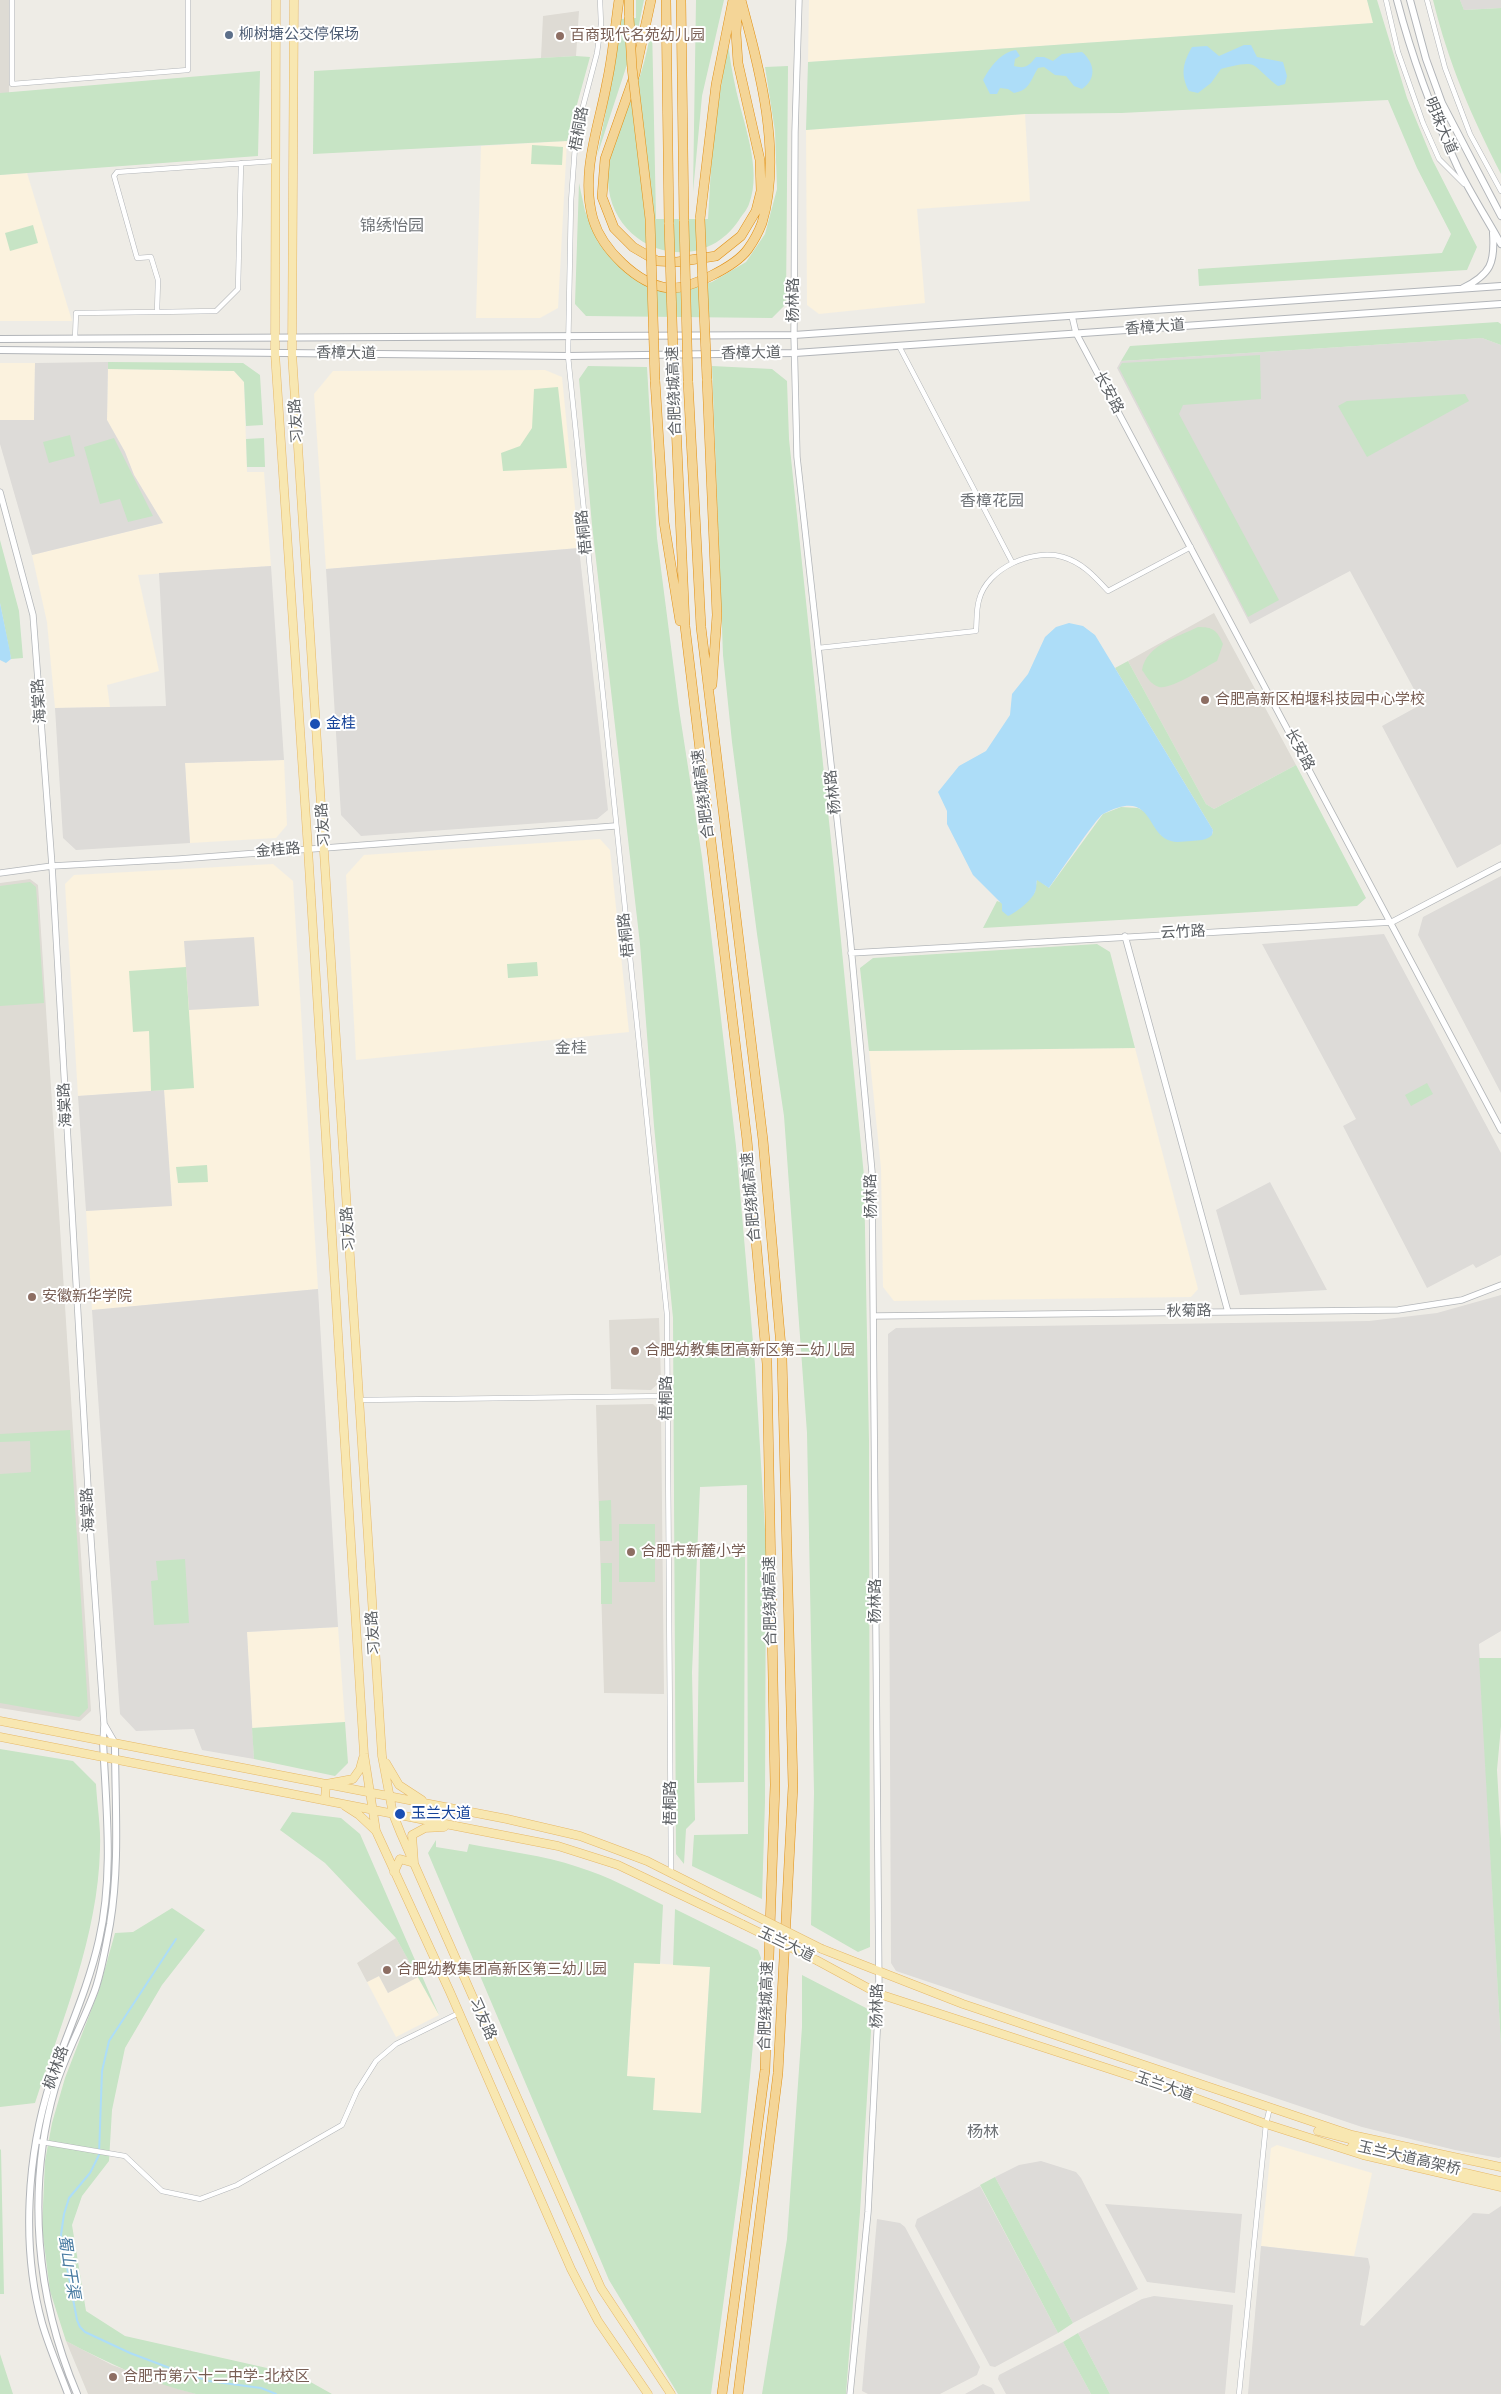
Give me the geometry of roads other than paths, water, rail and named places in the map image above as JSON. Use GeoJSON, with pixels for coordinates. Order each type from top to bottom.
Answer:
{"type":"FeatureCollection","features":[{"type":"Feature","properties":{"kind":"highway"},"geometry":{"type":"LineString","coordinates":[[619,0],[607,82],[590,156],[590,197],[593,219],[600,236],[622,262],[640,276],[657,285],[670,288],[688,285],[708,278],[747,251],[761,225],[768,198],[770,165],[768,135],[756,59],[739,0]]}},
{"type":"Feature","properties":{"kind":"highway"},"geometry":{"type":"LineString","coordinates":[[629,0],[632,68],[650,219],[664,522],[694,708]]}},
{"type":"Feature","properties":{"kind":"highway"},"geometry":{"type":"LineString","coordinates":[[652,0],[635,74],[605,159],[602,197],[614,228],[632,247],[657,261],[677,262],[716,256],[741,236],[756,211],[761,191],[760,160],[738,63],[736,33],[739,0]]}},
{"type":"Feature","properties":{"kind":"highway","name":"合肥绕城高速"},"geometry":{"type":"LineString","coordinates":[[666,0],[669,224],[685,626],[747,1140],[766,1364],[774,1775],[765,2070],[722,2394]]}},
{"type":"Feature","properties":{"kind":"highway","name":"合肥绕城高速"},"geometry":{"type":"LineString","coordinates":[[681,0],[688,381],[701,627],[763,1140],[781,1348],[793,1786],[778,2073],[738,2394]]}},
{"type":"Feature","properties":{"kind":"highway"},"geometry":{"type":"LineString","coordinates":[[710,708],[717,615],[700,219],[716,85],[733,0]]}},
{"type":"Feature","properties":{"kind":"main road","name":"习友路"},"geometry":{"type":"LineString","coordinates":[[276,0],[274,338],[308,849],[364,1754],[372,1810],[376,1832],[459,2013],[571,2269],[598,2321],[648,2394]]}},
{"type":"Feature","properties":{"kind":"main road","name":"习友路"},"geometry":{"type":"LineString","coordinates":[[294,0],[292,353],[326,848],[382,1756],[393,1814],[601,2288],[671,2394]]}},
{"type":"Feature","properties":{"kind":"main road","name":"明珠大道"},"geometry":{"type":"LineString","coordinates":[[1398,0],[1420,77],[1456,161],[1501,244]]}},
{"type":"Feature","properties":{"kind":"main road","name":"明珠大道"},"geometry":{"type":"LineString","coordinates":[[1410,0],[1426,59],[1442,103],[1501,216]]}},
{"type":"Feature","properties":{"kind":"main road"},"geometry":{"type":"LineString","coordinates":[[1460,289],[1474,283],[1487,272],[1494,256],[1492,229]]}},
{"type":"Feature","properties":{"kind":"main road","name":"香樟大道"},"geometry":{"type":"LineString","coordinates":[[0,339],[794,335],[1501,286]]}},
{"type":"Feature","properties":{"kind":"main road","name":"香樟大道"},"geometry":{"type":"LineString","coordinates":[[0,350],[568,356],[796,353],[1501,304]]}},
{"type":"Feature","properties":{"kind":"main road","name":"玉兰大道"},"geometry":{"type":"LineString","coordinates":[[0,1721],[370,1792],[580,1836],[647,1862],[822,1949],[963,2004],[1352,2135],[1501,2167]]}},
{"type":"Feature","properties":{"kind":"main road","name":"玉兰大道"},"geometry":{"type":"LineString","coordinates":[[0,1737],[558,1846],[618,1866],[818,1961],[879,1994],[1162,2086],[1266,2124],[1363,2155],[1501,2187]]}},
{"type":"Feature","properties":{"kind":"main road","name":"枫林路"},"geometry":{"type":"LineString","coordinates":[[78,2394],[63,2361],[49,2308],[39,2240],[39,2142],[52,2079],[86,1989],[99,1940],[108,1887],[102,1741]]}},
{"type":"Feature","properties":{"kind":"main road","name":"枫林路"},"geometry":{"type":"LineString","coordinates":[[68,2394],[42,2322],[30,2253],[32,2159],[55,2087],[96,1987],[110,1924],[116,1878],[115,1743]]}},
{"type":"Feature","properties":{"kind":"main road"},"geometry":{"type":"LineString","coordinates":[[325,1800],[326,1784],[353,1779],[360,1769],[364,1754]]}},
{"type":"Feature","properties":{"kind":"main road"},"geometry":{"type":"LineString","coordinates":[[382,1756],[399,1785],[425,1803]]}},
{"type":"Feature","properties":{"kind":"main road"},"geometry":{"type":"LineString","coordinates":[[339,1803],[359,1815],[376,1832]]}},
{"type":"Feature","properties":{"kind":"main road"},"geometry":{"type":"LineString","coordinates":[[442,1823],[445,1807]]}},
{"type":"Feature","properties":{"kind":"main road"},"geometry":{"type":"LineString","coordinates":[[394,1872],[400,1859],[414,1863],[412,1835],[425,1828],[457,1826]]}},
{"type":"Feature","properties":{"kind":"main road","name":"玉兰大道高架桥"},"geometry":{"type":"LineString","coordinates":[[1501,2176],[1317,2133],[1382,2154],[1501,2180]]}},
{"type":"Feature","properties":{"kind":"street"},"geometry":{"type":"LineString","coordinates":[[12,0],[12,84],[188,70],[188,0]]}},
{"type":"Feature","properties":{"kind":"street","name":"梧桐路"},"geometry":{"type":"LineString","coordinates":[[600,0],[601,24],[597,53],[576,133],[571,202],[567,337],[615,826],[667,1314],[671,1874]]}},
{"type":"Feature","properties":{"kind":"street","name":"杨林路"},"geometry":{"type":"LineString","coordinates":[[799,0],[795,132],[794,335],[796,353],[797,457],[851,953],[872,1172],[879,1994],[868,2212],[850,2394]]}},
{"type":"Feature","properties":{"kind":"street"},"geometry":{"type":"LineString","coordinates":[[1386,0],[1398,52],[1423,122],[1439,158],[1471,191]]}},
{"type":"Feature","properties":{"kind":"street"},"geometry":{"type":"LineString","coordinates":[[1428,0],[1444,68],[1470,134],[1501,191]]}},
{"type":"Feature","properties":{"kind":"street"},"geometry":{"type":"LineString","coordinates":[[157,312],[158,280],[151,257],[137,258],[114,176],[117,172],[275,161]]}},
{"type":"Feature","properties":{"kind":"street"},"geometry":{"type":"LineString","coordinates":[[75,339],[76,313],[216,311],[238,289],[241,163]]}},
{"type":"Feature","properties":{"kind":"street","name":"长安路"},"geometry":{"type":"LineString","coordinates":[[1072,316],[1076,333],[1392,922],[1501,1130]]}},
{"type":"Feature","properties":{"kind":"street"},"geometry":{"type":"LineString","coordinates":[[899,346],[1012,562]]}},
{"type":"Feature","properties":{"kind":"street","name":"海棠路"},"geometry":{"type":"LineString","coordinates":[[0,492],[33,615],[52,866],[91,1540],[104,1724],[102,1741]]}},
{"type":"Feature","properties":{"kind":"street"},"geometry":{"type":"LineString","coordinates":[[818,648],[976,631],[979,600],[988,580],[1012,562],[1051,555],[1064,558],[1088,570],[1108,591],[1191,547]]}},
{"type":"Feature","properties":{"kind":"street","name":"金桂路"},"geometry":{"type":"LineString","coordinates":[[0,873],[52,866],[615,826]]}},
{"type":"Feature","properties":{"kind":"street","name":"云竹路"},"geometry":{"type":"LineString","coordinates":[[851,953],[1392,922],[1501,865]]}},
{"type":"Feature","properties":{"kind":"street"},"geometry":{"type":"LineString","coordinates":[[1125,936],[1228,1312]]}},
{"type":"Feature","properties":{"kind":"street","name":"秋菊路"},"geometry":{"type":"LineString","coordinates":[[874,1316],[1398,1310],[1462,1300],[1501,1285]]}},
{"type":"Feature","properties":{"kind":"street"},"geometry":{"type":"LineString","coordinates":[[360,1400],[667,1396]]}},
{"type":"Feature","properties":{"kind":"street","name":"海棠路"},"geometry":{"type":"LineString","coordinates":[[104,1724],[115,1743]]}},
{"type":"Feature","properties":{"kind":"street"},"geometry":{"type":"LineString","coordinates":[[39,2142],[124,2156],[162,2191],[200,2199],[237,2185],[342,2125],[357,2091],[376,2061],[396,2044],[459,2013]]}},
{"type":"Feature","properties":{"kind":"street"},"geometry":{"type":"LineString","coordinates":[[1239,2394],[1266,2124],[1270,2107]]}},
{"type":"Feature","properties":{"kind":"water"},"geometry":{"type":"Polygon","coordinates":[[[1244,45],[1251,45],[1257,57],[1283,62],[1287,76],[1285,84],[1278,86],[1253,65],[1246,64],[1221,69],[1211,83],[1198,93],[1189,91],[1184,79],[1184,69],[1186,58],[1192,47],[1207,46],[1219,56],[1244,45]]]}},
{"type":"Feature","properties":{"kind":"water"},"geometry":{"type":"Polygon","coordinates":[[[1016,50],[1020,56],[1015,59],[1014,66],[1021,67],[1029,65],[1036,57],[1044,57],[1053,61],[1062,54],[1082,52],[1090,61],[1092,76],[1087,85],[1082,89],[1074,86],[1066,76],[1055,75],[1044,67],[1038,68],[1027,87],[1023,90],[1014,93],[1008,89],[1000,88],[997,94],[990,94],[983,80],[1001,57],[1016,50]]]}},
{"type":"Feature","properties":{"kind":"water"},"geometry":{"type":"Polygon","coordinates":[[[0,603],[11,659],[6,663],[0,660],[0,603]]]}},
{"type":"Feature","properties":{"kind":"water"},"geometry":{"type":"Polygon","coordinates":[[[1069,623],[1083,626],[1095,635],[1213,830],[1212,835],[1202,840],[1171,841],[1163,837],[1140,809],[1131,806],[1119,807],[1103,814],[1099,818],[1049,888],[1037,880],[1036,890],[1031,899],[1020,909],[1008,916],[1002,911],[1002,904],[973,875],[947,824],[947,811],[938,792],[959,766],[986,751],[1010,715],[1012,694],[1028,674],[1045,637],[1056,627],[1069,623]]]}},
{"type":"Feature","properties":{"kind":"waterway","name":"蜀山干渠"},"geometry":{"type":"LineString","coordinates":[[176,1939],[109,2041],[102,2071],[99,2155],[90,2173],[69,2198],[64,2214],[61,2235],[77,2320],[85,2332],[130,2353],[175,2370],[209,2381],[261,2388],[276,2394]]}},
{"type":"Feature","properties":{"kind":"place","name":"柳树塘公交停保场"},"geometry":{"type":"Point","coordinates":[229,35]}},
{"type":"Feature","properties":{"kind":"place","name":"百商现代名苑幼儿园"},"geometry":{"type":"Point","coordinates":[560,36]}},
{"type":"Feature","properties":{"kind":"place","name":"合肥高新区柏堰科技园中心学校"},"geometry":{"type":"Point","coordinates":[1205,700]}},
{"type":"Feature","properties":{"kind":"place","name":"金桂"},"geometry":{"type":"Point","coordinates":[315,724]}},
{"type":"Feature","properties":{"kind":"place","name":"安徽新华学院"},"geometry":{"type":"Point","coordinates":[32,1297]}},
{"type":"Feature","properties":{"kind":"place","name":"合肥幼教集团高新区第二幼儿园"},"geometry":{"type":"Point","coordinates":[635,1351]}},
{"type":"Feature","properties":{"kind":"place","name":"合肥市新麓小学"},"geometry":{"type":"Point","coordinates":[631,1552]}},
{"type":"Feature","properties":{"kind":"place","name":"玉兰大道"},"geometry":{"type":"Point","coordinates":[400,1814]}},
{"type":"Feature","properties":{"kind":"place","name":"合肥幼教集团高新区第三幼儿园"},"geometry":{"type":"Point","coordinates":[387,1970]}},
{"type":"Feature","properties":{"kind":"place","name":"合肥市第六十二中学-北校区"},"geometry":{"type":"Point","coordinates":[113,2377]}},
{"type":"Feature","properties":{"kind":"district","name":"锦绣怡园"},"geometry":{"type":"Point","coordinates":[392,227]}},
{"type":"Feature","properties":{"kind":"district","name":"香樟花园"},"geometry":{"type":"Point","coordinates":[992,502]}},
{"type":"Feature","properties":{"kind":"district","name":"金桂"},"geometry":{"type":"Point","coordinates":[571,1049]}},
{"type":"Feature","properties":{"kind":"district","name":"杨林"},"geometry":{"type":"Point","coordinates":[983,2133]}}]}
